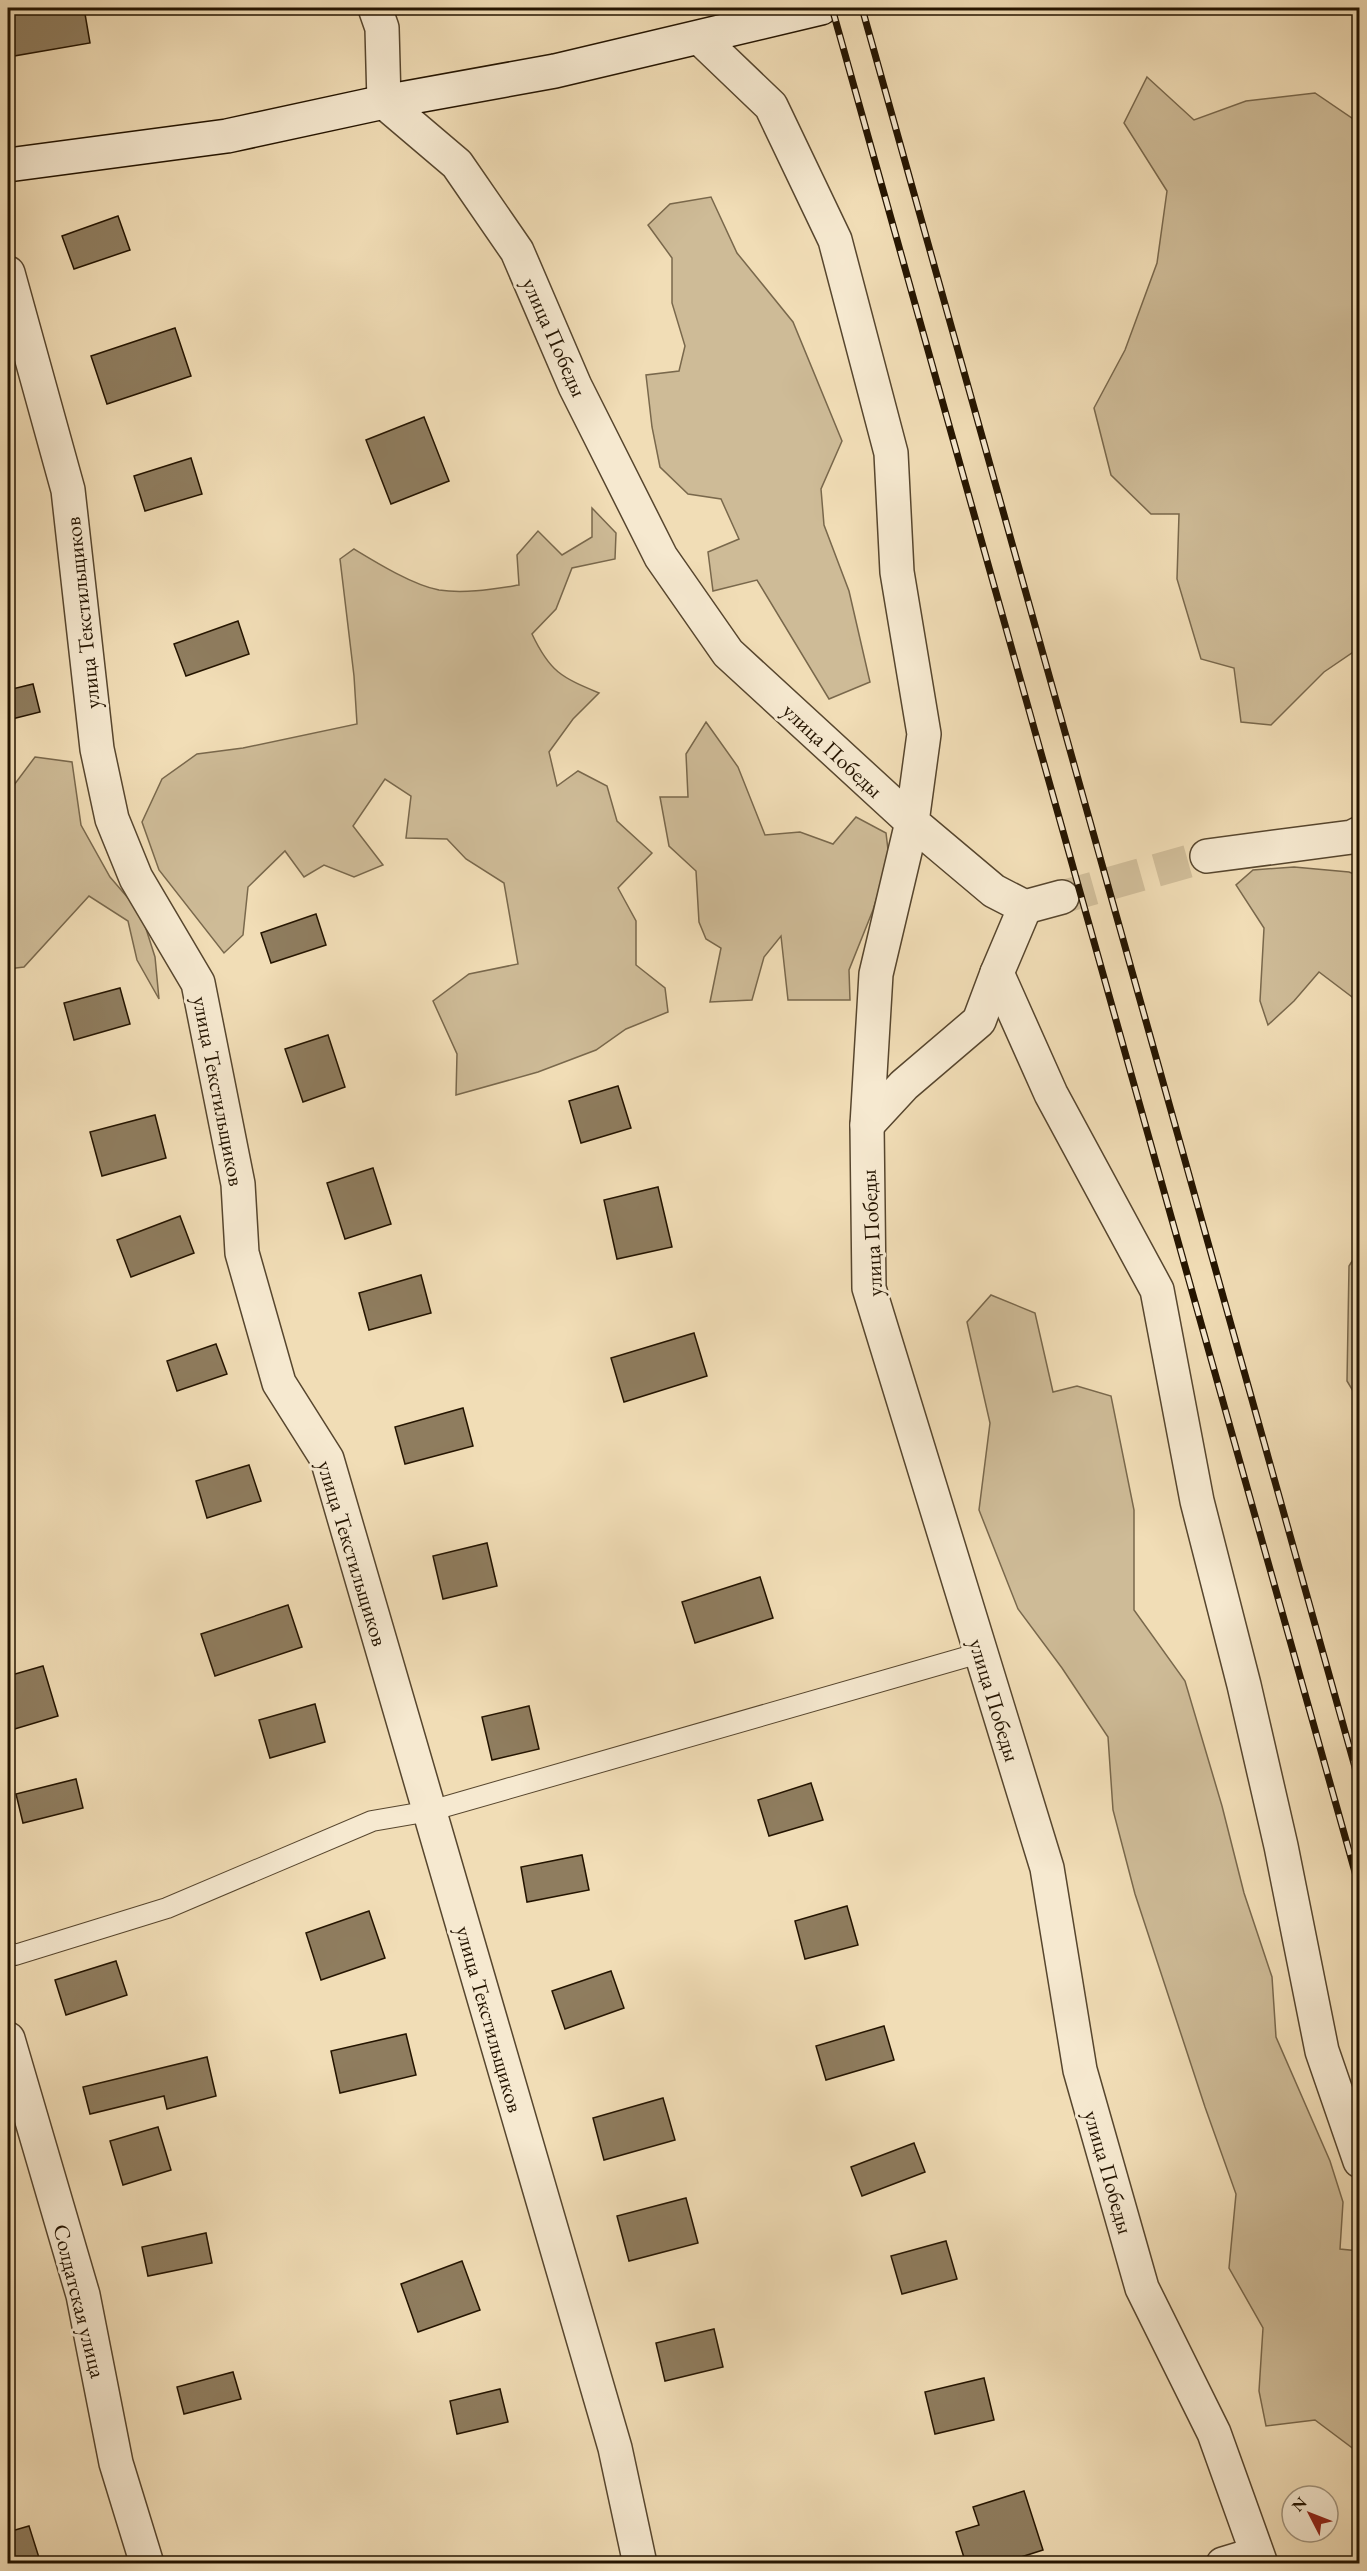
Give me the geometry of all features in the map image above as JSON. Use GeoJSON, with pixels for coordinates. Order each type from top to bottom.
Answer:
{"type":"FeatureCollection","features":[{"type":"Feature","properties":{"kind":"street"},"geometry":{"type":"LineString","coordinates":[[375,8],[382,28],[384,102]]}},
{"type":"Feature","properties":{"kind":"street"},"geometry":{"type":"LineString","coordinates":[[8,165],[227,136],[384,102],[555,71],[821,8]]}},
{"type":"Feature","properties":{"kind":"street"},"geometry":{"type":"LineString","coordinates":[[700,38],[771,106],[835,240],[891,453],[897,572],[924,734],[912,822],[994,891],[1025,907],[1062,897]]}},
{"type":"Feature","properties":{"kind":"street","name":"улица Победы"},"geometry":{"type":"LineString","coordinates":[[384,102],[457,164],[517,251],[575,386],[661,557],[728,653],[912,822],[876,974],[867,1125],[869,1288],[1047,1868],[1080,2070],[1142,2288],[1214,2433],[1258,2559]]}},
{"type":"Feature","properties":{"kind":"street","name":"улица Текстильщиков"},"geometry":{"type":"LineString","coordinates":[[8,273],[68,490],[97,749],[112,819],[136,878],[198,983],[238,1184],[242,1252],[279,1383],[327,1460],[615,2448],[640,2564]]}},
{"type":"Feature","properties":{"kind":"street"},"geometry":{"type":"LineString","coordinates":[[1207,856],[1352,837],[1359,833]]}},
{"type":"Feature","properties":{"kind":"street"},"geometry":{"type":"LineString","coordinates":[[867,1125],[904,1085],[979,1021],[1025,907]]}},
{"type":"Feature","properties":{"kind":"street"},"geometry":{"type":"LineString","coordinates":[[997,973],[1051,1094],[1157,1290],[1197,1501],[1279,1835],[1322,2051],[1359,2161]]}},
{"type":"Feature","properties":{"kind":"street","name":"Солдатская улица"},"geometry":{"type":"LineString","coordinates":[[8,2039],[83,2295],[116,2463],[147,2564]]}},
{"type":"Feature","properties":{"kind":"street"},"geometry":{"type":"LineString","coordinates":[[1223,2564],[1258,2559]]}},
{"type":"Feature","properties":{"kind":"lane"},"geometry":{"type":"LineString","coordinates":[[8,1951],[15,1955],[167,1908],[372,1821],[430,1811],[980,1653]]}},
{"type":"Feature","properties":{"kind":"shaded area"},"geometry":{"type":"Polygon","coordinates":[[[1147,77],[1194,120],[1246,101],[1315,93],[1359,123],[1359,648],[1324,672],[1271,725],[1241,722],[1234,668],[1201,659],[1177,579],[1179,514],[1151,514],[1111,475],[1094,408],[1125,350],[1157,263],[1167,191],[1124,123],[1147,77]]]}},
{"type":"Feature","properties":{"kind":"shaded area"},"geometry":{"type":"Polygon","coordinates":[[[711,197],[737,253],[793,322],[842,441],[821,489],[824,525],[849,591],[870,682],[829,699],[757,580],[713,591],[708,552],[739,539],[721,499],[688,494],[660,467],[652,427],[646,375],[679,371],[685,346],[672,303],[672,258],[648,225],[670,204],[711,197]]]}},
{"type":"Feature","properties":{"kind":"shaded area"},"geometry":{"type":"Polygon","coordinates":[[[592,508],[616,533],[615,559],[572,568],[556,609],[532,634],[538,647],[558,672],[599,693],[573,719],[549,752],[557,786],[578,771],[607,786],[617,821],[652,853],[618,888],[636,921],[636,965],[665,988],[668,1012],[626,1029],[596,1050],[538,1072],[456,1095],[457,1054],[433,1001],[469,974],[518,964],[504,883],[466,859],[447,839],[406,838],[411,796],[385,779],[353,826],[383,865],[354,877],[324,865],[304,877],[285,851],[248,887],[243,935],[224,953],[159,870],[142,822],[162,779],[197,754],[243,748],[357,724],[354,676],[340,559],[354,549],[407,579],[439,590],[469,591],[519,585],[517,555],[538,531],[562,555],[592,537],[592,508]]]}},
{"type":"Feature","properties":{"kind":"shaded area"},"geometry":{"type":"Polygon","coordinates":[[[706,722],[738,767],[765,835],[800,832],[833,844],[856,817],[886,833],[889,858],[873,910],[849,970],[850,1000],[788,1000],[781,936],[764,957],[752,1000],[710,1002],[721,948],[706,939],[699,922],[696,871],[669,846],[660,797],[688,797],[686,754],[706,722]]]}},
{"type":"Feature","properties":{"kind":"shaded area"},"geometry":{"type":"Polygon","coordinates":[[[35,757],[72,762],[81,825],[110,877],[141,913],[155,957],[159,999],[137,960],[128,921],[89,896],[24,967],[8,969],[8,793],[35,757]]]}},
{"type":"Feature","properties":{"kind":"shaded area"},"geometry":{"type":"Polygon","coordinates":[[[1294,867],[1349,872],[1359,876],[1359,1007],[1352,997],[1319,972],[1294,1001],[1268,1025],[1260,1001],[1264,928],[1236,885],[1253,870],[1294,867]]]}},
{"type":"Feature","properties":{"kind":"shaded area"},"geometry":{"type":"Polygon","coordinates":[[[1359,1250],[1359,1401],[1347,1381],[1349,1266],[1359,1250]]]}},
{"type":"Feature","properties":{"kind":"shaded area"},"geometry":{"type":"Polygon","coordinates":[[[991,1295],[1035,1313],[1053,1392],[1077,1386],[1111,1396],[1134,1510],[1134,1610],[1185,1681],[1222,1806],[1244,1893],[1272,1977],[1276,2037],[1330,2161],[1343,2202],[1340,2249],[1359,2251],[1359,2453],[1315,2420],[1266,2426],[1259,2391],[1263,2328],[1229,2268],[1236,2194],[1135,1894],[1113,1810],[1108,1737],[1062,1668],[1018,1609],[979,1510],[990,1423],[967,1322],[991,1295]]]}},
{"type":"Feature","properties":{"kind":"building"},"geometry":{"type":"Polygon","coordinates":[[[8,8],[84,8],[90,43],[8,57],[8,8]]]}},
{"type":"Feature","properties":{"kind":"building"},"geometry":{"type":"Polygon","coordinates":[[[118,216],[130,250],[74,269],[62,236],[118,216]]]}},
{"type":"Feature","properties":{"kind":"building"},"geometry":{"type":"Polygon","coordinates":[[[175,328],[191,376],[107,404],[91,356],[175,328]]]}},
{"type":"Feature","properties":{"kind":"building"},"geometry":{"type":"Polygon","coordinates":[[[424,417],[449,481],[391,504],[366,440],[424,417]]]}},
{"type":"Feature","properties":{"kind":"building"},"geometry":{"type":"Polygon","coordinates":[[[191,458],[202,494],[145,511],[134,476],[191,458]]]}},
{"type":"Feature","properties":{"kind":"building"},"geometry":{"type":"Polygon","coordinates":[[[238,621],[249,654],[186,676],[174,644],[238,621]]]}},
{"type":"Feature","properties":{"kind":"building"},"geometry":{"type":"Polygon","coordinates":[[[33,684],[40,712],[8,720],[8,690],[33,684]]]}},
{"type":"Feature","properties":{"kind":"building"},"geometry":{"type":"Polygon","coordinates":[[[316,914],[326,945],[271,963],[261,933],[316,914]]]}},
{"type":"Feature","properties":{"kind":"building"},"geometry":{"type":"Polygon","coordinates":[[[120,988],[130,1024],[74,1040],[64,1003],[120,988]]]}},
{"type":"Feature","properties":{"kind":"building"},"geometry":{"type":"Polygon","coordinates":[[[328,1035],[345,1087],[303,1102],[285,1049],[328,1035]]]}},
{"type":"Feature","properties":{"kind":"building"},"geometry":{"type":"Polygon","coordinates":[[[618,1086],[631,1128],[581,1143],[569,1101],[618,1086]]]}},
{"type":"Feature","properties":{"kind":"building"},"geometry":{"type":"Polygon","coordinates":[[[155,1115],[166,1158],[102,1176],[90,1132],[155,1115]]]}},
{"type":"Feature","properties":{"kind":"building"},"geometry":{"type":"Polygon","coordinates":[[[373,1168],[391,1224],[345,1239],[327,1183],[373,1168]]]}},
{"type":"Feature","properties":{"kind":"building"},"geometry":{"type":"Polygon","coordinates":[[[658,1187],[672,1247],[617,1259],[604,1200],[658,1187]]]}},
{"type":"Feature","properties":{"kind":"building"},"geometry":{"type":"Polygon","coordinates":[[[180,1216],[194,1253],[131,1277],[117,1240],[180,1216]]]}},
{"type":"Feature","properties":{"kind":"building"},"geometry":{"type":"Polygon","coordinates":[[[421,1275],[431,1313],[369,1330],[359,1293],[421,1275]]]}},
{"type":"Feature","properties":{"kind":"building"},"geometry":{"type":"Polygon","coordinates":[[[694,1333],[707,1376],[624,1402],[611,1358],[694,1333]]]}},
{"type":"Feature","properties":{"kind":"building"},"geometry":{"type":"Polygon","coordinates":[[[216,1344],[227,1374],[177,1391],[167,1361],[216,1344]]]}},
{"type":"Feature","properties":{"kind":"building"},"geometry":{"type":"Polygon","coordinates":[[[463,1408],[473,1446],[405,1464],[395,1427],[463,1408]]]}},
{"type":"Feature","properties":{"kind":"building"},"geometry":{"type":"Polygon","coordinates":[[[249,1465],[261,1501],[207,1518],[196,1481],[249,1465]]]}},
{"type":"Feature","properties":{"kind":"building"},"geometry":{"type":"Polygon","coordinates":[[[487,1543],[497,1586],[443,1599],[433,1556],[487,1543]]]}},
{"type":"Feature","properties":{"kind":"building"},"geometry":{"type":"Polygon","coordinates":[[[760,1577],[773,1618],[695,1643],[682,1602],[760,1577]]]}},
{"type":"Feature","properties":{"kind":"building"},"geometry":{"type":"Polygon","coordinates":[[[288,1605],[302,1647],[215,1676],[201,1634],[288,1605]]]}},
{"type":"Feature","properties":{"kind":"building"},"geometry":{"type":"Polygon","coordinates":[[[43,1666],[58,1716],[8,1731],[8,1676],[43,1666]]]}},
{"type":"Feature","properties":{"kind":"building"},"geometry":{"type":"Polygon","coordinates":[[[315,1704],[325,1742],[270,1758],[259,1720],[315,1704]]]}},
{"type":"Feature","properties":{"kind":"building"},"geometry":{"type":"Polygon","coordinates":[[[529,1706],[539,1749],[492,1760],[482,1717],[529,1706]]]}},
{"type":"Feature","properties":{"kind":"building"},"geometry":{"type":"Polygon","coordinates":[[[76,1779],[83,1808],[23,1823],[16,1794],[76,1779]]]}},
{"type":"Feature","properties":{"kind":"building"},"geometry":{"type":"Polygon","coordinates":[[[811,1783],[823,1820],[769,1836],[758,1800],[811,1783]]]}},
{"type":"Feature","properties":{"kind":"building"},"geometry":{"type":"Polygon","coordinates":[[[582,1855],[589,1890],[527,1902],[521,1867],[582,1855]]]}},
{"type":"Feature","properties":{"kind":"building"},"geometry":{"type":"Polygon","coordinates":[[[847,1906],[858,1945],[805,1959],[795,1921],[847,1906]]]}},
{"type":"Feature","properties":{"kind":"building"},"geometry":{"type":"Polygon","coordinates":[[[369,1911],[385,1958],[321,1980],[306,1933],[369,1911]]]}},
{"type":"Feature","properties":{"kind":"building"},"geometry":{"type":"Polygon","coordinates":[[[116,1961],[127,1995],[66,2015],[55,1980],[116,1961]]]}},
{"type":"Feature","properties":{"kind":"building"},"geometry":{"type":"Polygon","coordinates":[[[611,1971],[624,2008],[565,2029],[552,1991],[611,1971]]]}},
{"type":"Feature","properties":{"kind":"building"},"geometry":{"type":"Polygon","coordinates":[[[884,2026],[894,2060],[826,2080],[816,2046],[884,2026]]]}},
{"type":"Feature","properties":{"kind":"building"},"geometry":{"type":"Polygon","coordinates":[[[406,2034],[416,2075],[340,2093],[331,2051],[406,2034]]]}},
{"type":"Feature","properties":{"kind":"building"},"geometry":{"type":"Polygon","coordinates":[[[207,2057],[216,2096],[167,2109],[164,2096],[90,2114],[83,2087],[207,2057]]]}},
{"type":"Feature","properties":{"kind":"building"},"geometry":{"type":"Polygon","coordinates":[[[663,2098],[675,2140],[604,2160],[593,2118],[663,2098]]]}},
{"type":"Feature","properties":{"kind":"building"},"geometry":{"type":"Polygon","coordinates":[[[158,2127],[171,2170],[123,2185],[110,2141],[158,2127]]]}},
{"type":"Feature","properties":{"kind":"building"},"geometry":{"type":"Polygon","coordinates":[[[914,2143],[925,2172],[862,2196],[851,2167],[914,2143]]]}},
{"type":"Feature","properties":{"kind":"building"},"geometry":{"type":"Polygon","coordinates":[[[686,2198],[698,2243],[629,2261],[617,2216],[686,2198]]]}},
{"type":"Feature","properties":{"kind":"building"},"geometry":{"type":"Polygon","coordinates":[[[206,2233],[212,2263],[148,2276],[142,2247],[206,2233]]]}},
{"type":"Feature","properties":{"kind":"building"},"geometry":{"type":"Polygon","coordinates":[[[946,2241],[957,2279],[902,2294],[891,2256],[946,2241]]]}},
{"type":"Feature","properties":{"kind":"building"},"geometry":{"type":"Polygon","coordinates":[[[462,2261],[480,2310],[418,2332],[401,2284],[462,2261]]]}},
{"type":"Feature","properties":{"kind":"building"},"geometry":{"type":"Polygon","coordinates":[[[714,2329],[723,2367],[665,2381],[656,2343],[714,2329]]]}},
{"type":"Feature","properties":{"kind":"building"},"geometry":{"type":"Polygon","coordinates":[[[233,2372],[241,2399],[184,2414],[177,2387],[233,2372]]]}},
{"type":"Feature","properties":{"kind":"building"},"geometry":{"type":"Polygon","coordinates":[[[984,2378],[994,2420],[935,2434],[925,2392],[984,2378]]]}},
{"type":"Feature","properties":{"kind":"building"},"geometry":{"type":"Polygon","coordinates":[[[500,2389],[508,2422],[457,2434],[450,2401],[500,2389]]]}},
{"type":"Feature","properties":{"kind":"building"},"geometry":{"type":"Polygon","coordinates":[[[1024,2491],[1043,2550],[999,2564],[966,2564],[956,2532],[979,2525],[973,2507],[1024,2491]]]}},
{"type":"Feature","properties":{"kind":"building"},"geometry":{"type":"Polygon","coordinates":[[[29,2526],[41,2564],[8,2564],[8,2532],[29,2526]]]}},
{"type":"Feature","properties":{"kind":"tunnel"},"geometry":{"type":"LineString","coordinates":[[1062,897],[1207,856]]}},
{"type":"Feature","properties":{"kind":"railway"},"geometry":{"type":"LineString","coordinates":[[832,8],[1360,1890]]}},
{"type":"Feature","properties":{"kind":"railway"},"geometry":{"type":"LineString","coordinates":[[862,8],[1360,1785]]}}]}
